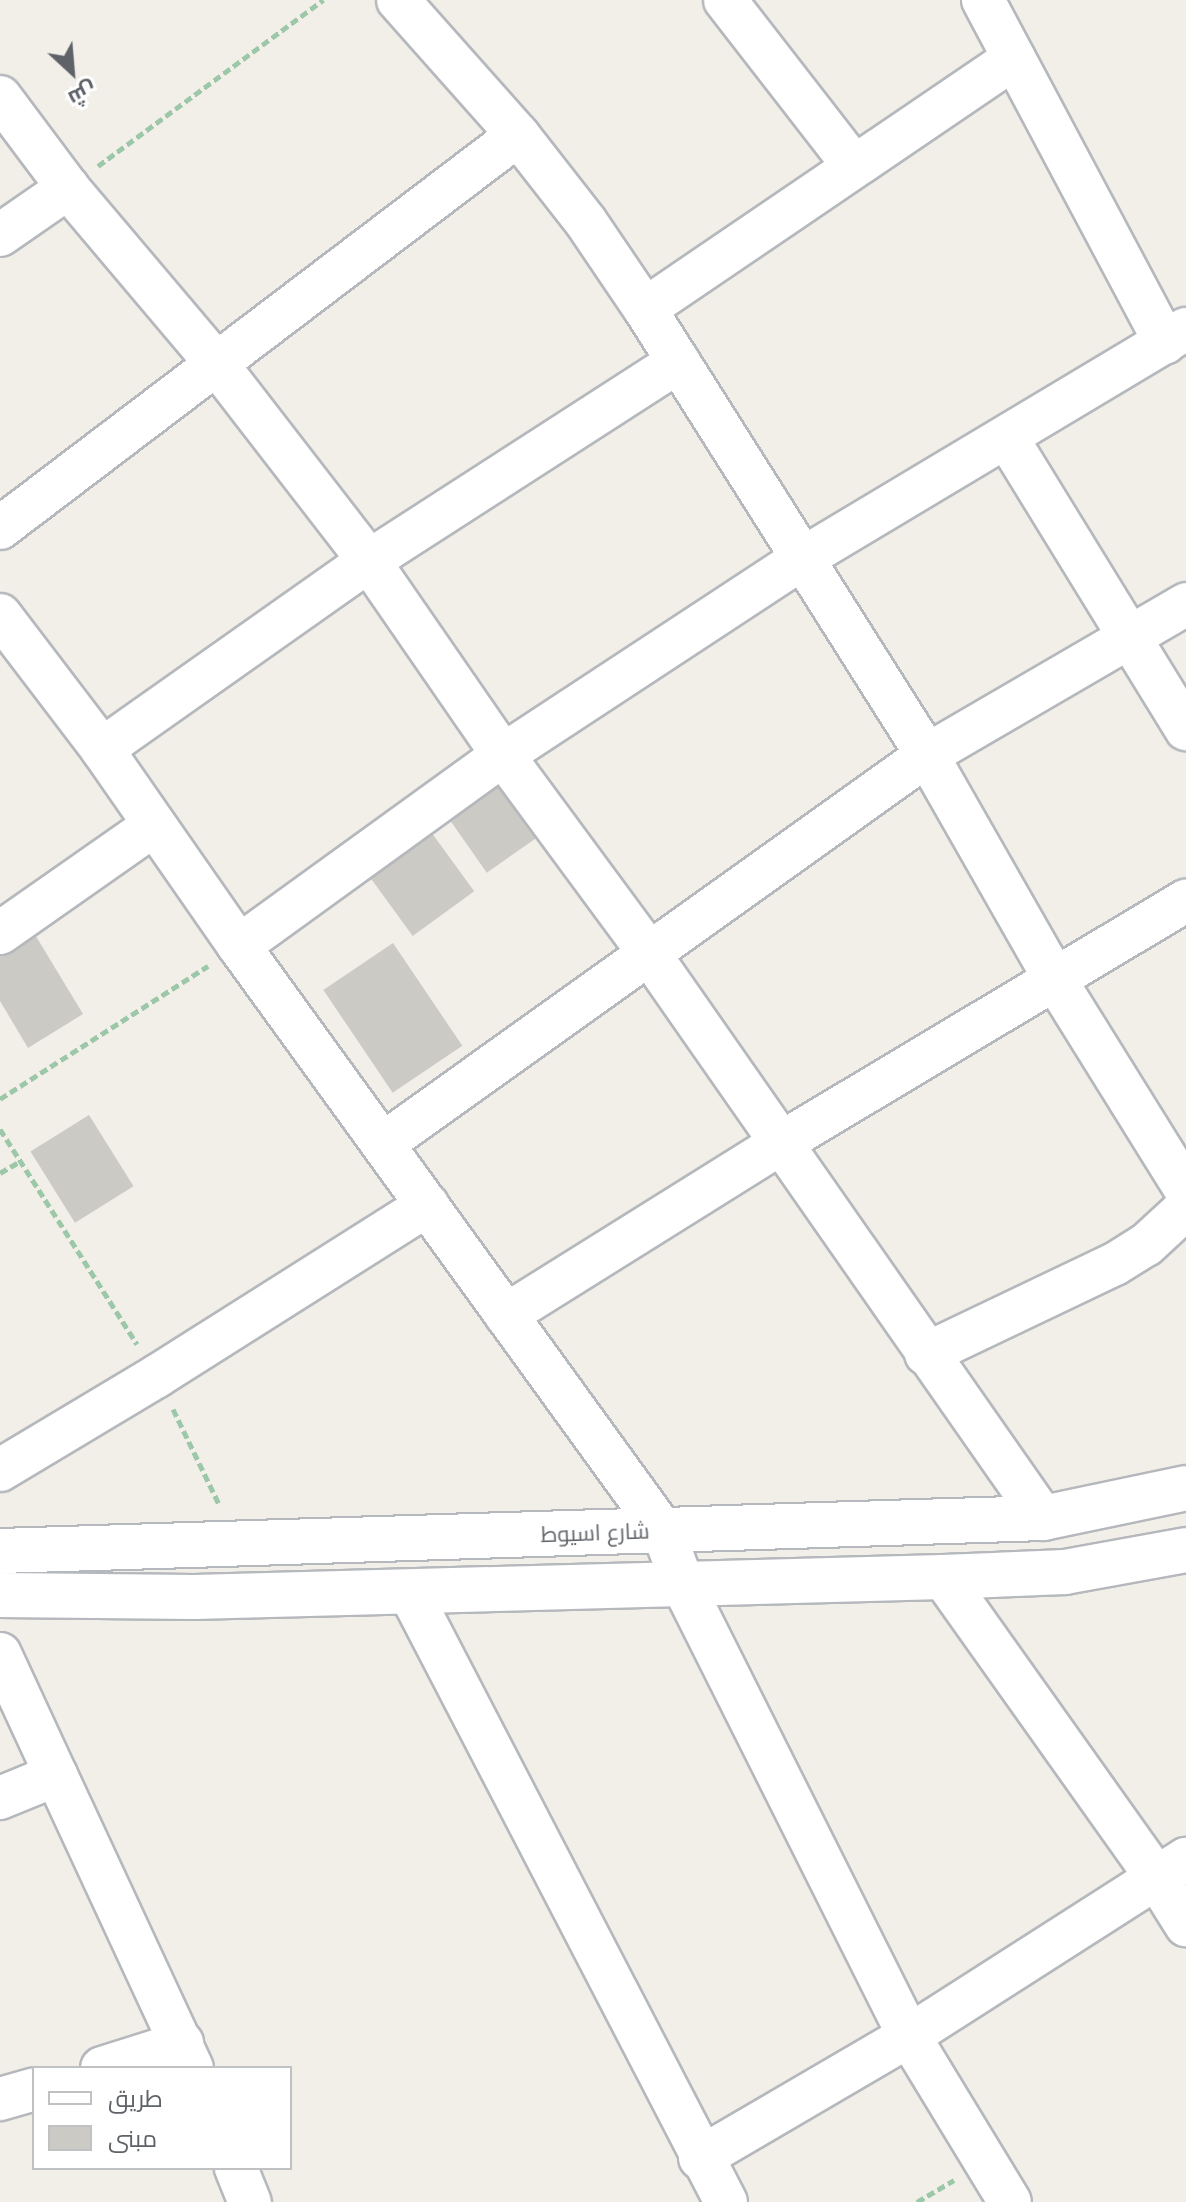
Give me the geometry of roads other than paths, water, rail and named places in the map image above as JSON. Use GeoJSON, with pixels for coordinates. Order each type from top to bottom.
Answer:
{"type":"FeatureCollection","features":[{"type":"Feature","properties":{"kind":"street"},"geometry":{"type":"LineString","coordinates":[[725,0],[853,165]]}},
{"type":"Feature","properties":{"kind":"street"},"geometry":{"type":"LineString","coordinates":[[418,6],[586,222],[645,309],[800,560],[927,755],[1054,978],[1186,1190]]}},
{"type":"Feature","properties":{"kind":"street"},"geometry":{"type":"LineString","coordinates":[[239,946],[503,755],[800,560],[1175,336],[1014,58],[999,6]]}},
{"type":"Feature","properties":{"kind":"street"},"geometry":{"type":"LineString","coordinates":[[645,309],[1014,58]]}},
{"type":"Feature","properties":{"kind":"street"},"geometry":{"type":"LineString","coordinates":[[0,97],[68,188],[216,363],[369,561],[503,755],[648,952],[1043,1518]]}},
{"type":"Feature","properties":{"kind":"street"},"geometry":{"type":"LineString","coordinates":[[0,528],[518,135]]}},
{"type":"Feature","properties":{"kind":"street"},"geometry":{"type":"LineString","coordinates":[[0,235],[68,188]]}},
{"type":"Feature","properties":{"kind":"street"},"geometry":{"type":"LineString","coordinates":[[102,749],[369,561],[678,362]]}},
{"type":"Feature","properties":{"kind":"street"},"geometry":{"type":"LineString","coordinates":[[1007,438],[1186,729]]}},
{"type":"Feature","properties":{"kind":"street"},"geometry":{"type":"LineString","coordinates":[[384,1143],[927,755],[1186,604]]}},
{"type":"Feature","properties":{"kind":"street"},"geometry":{"type":"LineString","coordinates":[[4,628],[102,749],[239,946],[663,1531],[684,1587],[909,2036],[1010,2202]]}},
{"type":"Feature","properties":{"kind":"street"},"geometry":{"type":"LineString","coordinates":[[0,933],[154,825]]}},
{"type":"Feature","properties":{"kind":"street"},"geometry":{"type":"LineString","coordinates":[[506,1315],[781,1143],[1186,901]]}},
{"type":"Feature","properties":{"kind":"street"},"geometry":{"type":"LineString","coordinates":[[0,1470],[157,1376],[427,1205]]}},
{"type":"Feature","properties":{"kind":"street"},"geometry":{"type":"LineString","coordinates":[[926,1354],[1115,1264],[1146,1245],[1186,1208]]}},
{"type":"Feature","properties":{"kind":"street","name":"شارع اسيوط"},"geometry":{"type":"LineString","coordinates":[[0,1551],[1043,1518],[1186,1488]]}},
{"type":"Feature","properties":{"kind":"street"},"geometry":{"type":"LineString","coordinates":[[0,1595],[194,1597],[684,1587],[1065,1572],[1186,1550]]}},
{"type":"Feature","properties":{"kind":"street"},"geometry":{"type":"LineString","coordinates":[[943,1577],[1171,1868],[1186,1925]]}},
{"type":"Feature","properties":{"kind":"street"},"geometry":{"type":"LineString","coordinates":[[409,1591],[700,2158],[726,2202]]}},
{"type":"Feature","properties":{"kind":"street"},"geometry":{"type":"LineString","coordinates":[[0,1654],[187,2056],[116,2066]]}},
{"type":"Feature","properties":{"kind":"street"},"geometry":{"type":"LineString","coordinates":[[0,1798],[56,1775]]}},
{"type":"Feature","properties":{"kind":"street"},"geometry":{"type":"LineString","coordinates":[[700,2158],[909,2036],[1171,1868]]}},
{"type":"Feature","properties":{"kind":"street"},"geometry":{"type":"LineString","coordinates":[[0,2099],[32,2090]]}},
{"type":"Feature","properties":{"kind":"street"},"geometry":{"type":"LineString","coordinates":[[237,2170],[250,2202]]}}]}
